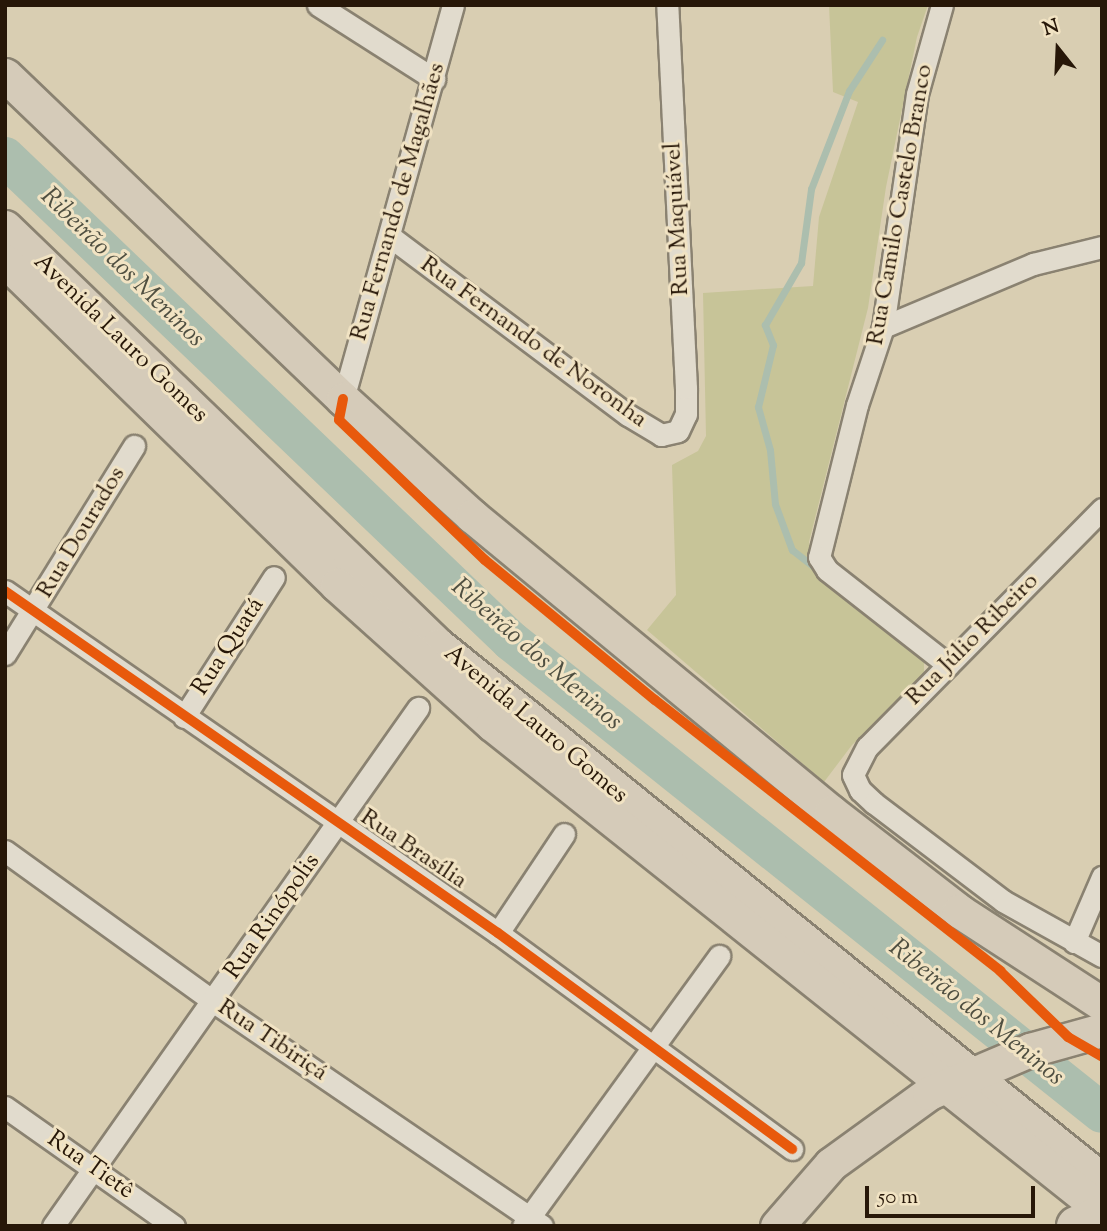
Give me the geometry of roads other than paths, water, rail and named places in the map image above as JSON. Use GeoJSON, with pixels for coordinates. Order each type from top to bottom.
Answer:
{"type":"FeatureCollection","features":[{"type":"Feature","properties":{"kind":"highway"},"geometry":{"type":"LineString","coordinates":[[1076,1226],[1102,1212]]}},
{"type":"Feature","properties":{"kind":"main road"},"geometry":{"type":"LineString","coordinates":[[5,75],[343,399],[472,516],[831,812],[959,911],[1048,965],[1102,1004]]}},
{"type":"Feature","properties":{"kind":"main road","name":"Avenida Lauro Gomes"},"geometry":{"type":"LineString","coordinates":[[5,227],[438,645],[954,1079],[1102,1212]]}},
{"type":"Feature","properties":{"kind":"main road","name":"Avenida Lauro Gomes"},"geometry":{"type":"LineString","coordinates":[[5,261],[422,663],[954,1079],[1102,1180]]}},
{"type":"Feature","properties":{"kind":"main road"},"geometry":{"type":"LineString","coordinates":[[1048,965],[1069,1005],[1065,1038]]}},
{"type":"Feature","properties":{"kind":"main road"},"geometry":{"type":"LineString","coordinates":[[777,1226],[805,1190],[856,1142],[954,1079],[1065,1038],[1102,1030]]}},
{"type":"Feature","properties":{"kind":"street"},"geometry":{"type":"LineString","coordinates":[[318,5],[434,79]]}},
{"type":"Feature","properties":{"kind":"street","name":"Rua Fernando de Magalhães"},"geometry":{"type":"LineString","coordinates":[[343,399],[392,238],[453,5]]}},
{"type":"Feature","properties":{"kind":"street","name":"Rua Maquiável"},"geometry":{"type":"LineString","coordinates":[[667,5],[686,388],[686,414],[678,431]]}},
{"type":"Feature","properties":{"kind":"street","name":"Rua Camilo Castelo Branco"},"geometry":{"type":"LineString","coordinates":[[942,5],[916,94],[883,327],[822,540],[822,566],[948,665]]}},
{"type":"Feature","properties":{"kind":"street","name":"Rua Fernando de Noronha"},"geometry":{"type":"LineString","coordinates":[[392,238],[628,415],[661,435],[678,431]]}},
{"type":"Feature","properties":{"kind":"street"},"geometry":{"type":"LineString","coordinates":[[883,327],[1033,264],[1102,247]]}},
{"type":"Feature","properties":{"kind":"street","name":"Rua Dourados"},"geometry":{"type":"LineString","coordinates":[[5,654],[35,611],[134,446]]}},
{"type":"Feature","properties":{"kind":"street","name":"Rua Júlio Ribeiro"},"geometry":{"type":"LineString","coordinates":[[1074,942],[1003,901],[966,874],[874,803],[860,790],[853,775],[867,747],[1102,509]]}},
{"type":"Feature","properties":{"kind":"street","name":"Rua Quatá"},"geometry":{"type":"LineString","coordinates":[[184,717],[274,577]]}},
{"type":"Feature","properties":{"kind":"street","name":"Rua Brasília"},"geometry":{"type":"LineString","coordinates":[[5,591],[498,933],[792,1149]]}},
{"type":"Feature","properties":{"kind":"street","name":"Rua Rinópolis"},"geometry":{"type":"LineString","coordinates":[[54,1226],[214,1002],[418,708]]}},
{"type":"Feature","properties":{"kind":"street"},"geometry":{"type":"LineString","coordinates":[[498,933],[565,834]]}},
{"type":"Feature","properties":{"kind":"street","name":"Rua Tibiriçá"},"geometry":{"type":"LineString","coordinates":[[5,851],[214,1002],[532,1223]]}},
{"type":"Feature","properties":{"kind":"street"},"geometry":{"type":"LineString","coordinates":[[1102,877],[1074,942],[1102,956]]}},
{"type":"Feature","properties":{"kind":"street"},"geometry":{"type":"LineString","coordinates":[[532,1223],[719,956]]}},
{"type":"Feature","properties":{"kind":"street","name":"Rua Tietê"},"geometry":{"type":"LineString","coordinates":[[5,1107],[174,1226]]}},
{"type":"Feature","properties":{"kind":"waterway"},"geometry":{"type":"LineString","coordinates":[[814,567],[792,550],[775,504],[770,450],[758,407],[773,345],[765,325],[801,263],[811,189],[849,91],[882,40]]}},
{"type":"Feature","properties":{"kind":"waterway","name":"Ribeirão dos Meninos"},"geometry":{"type":"LineString","coordinates":[[5,157],[511,641],[1102,1113]]}}]}
